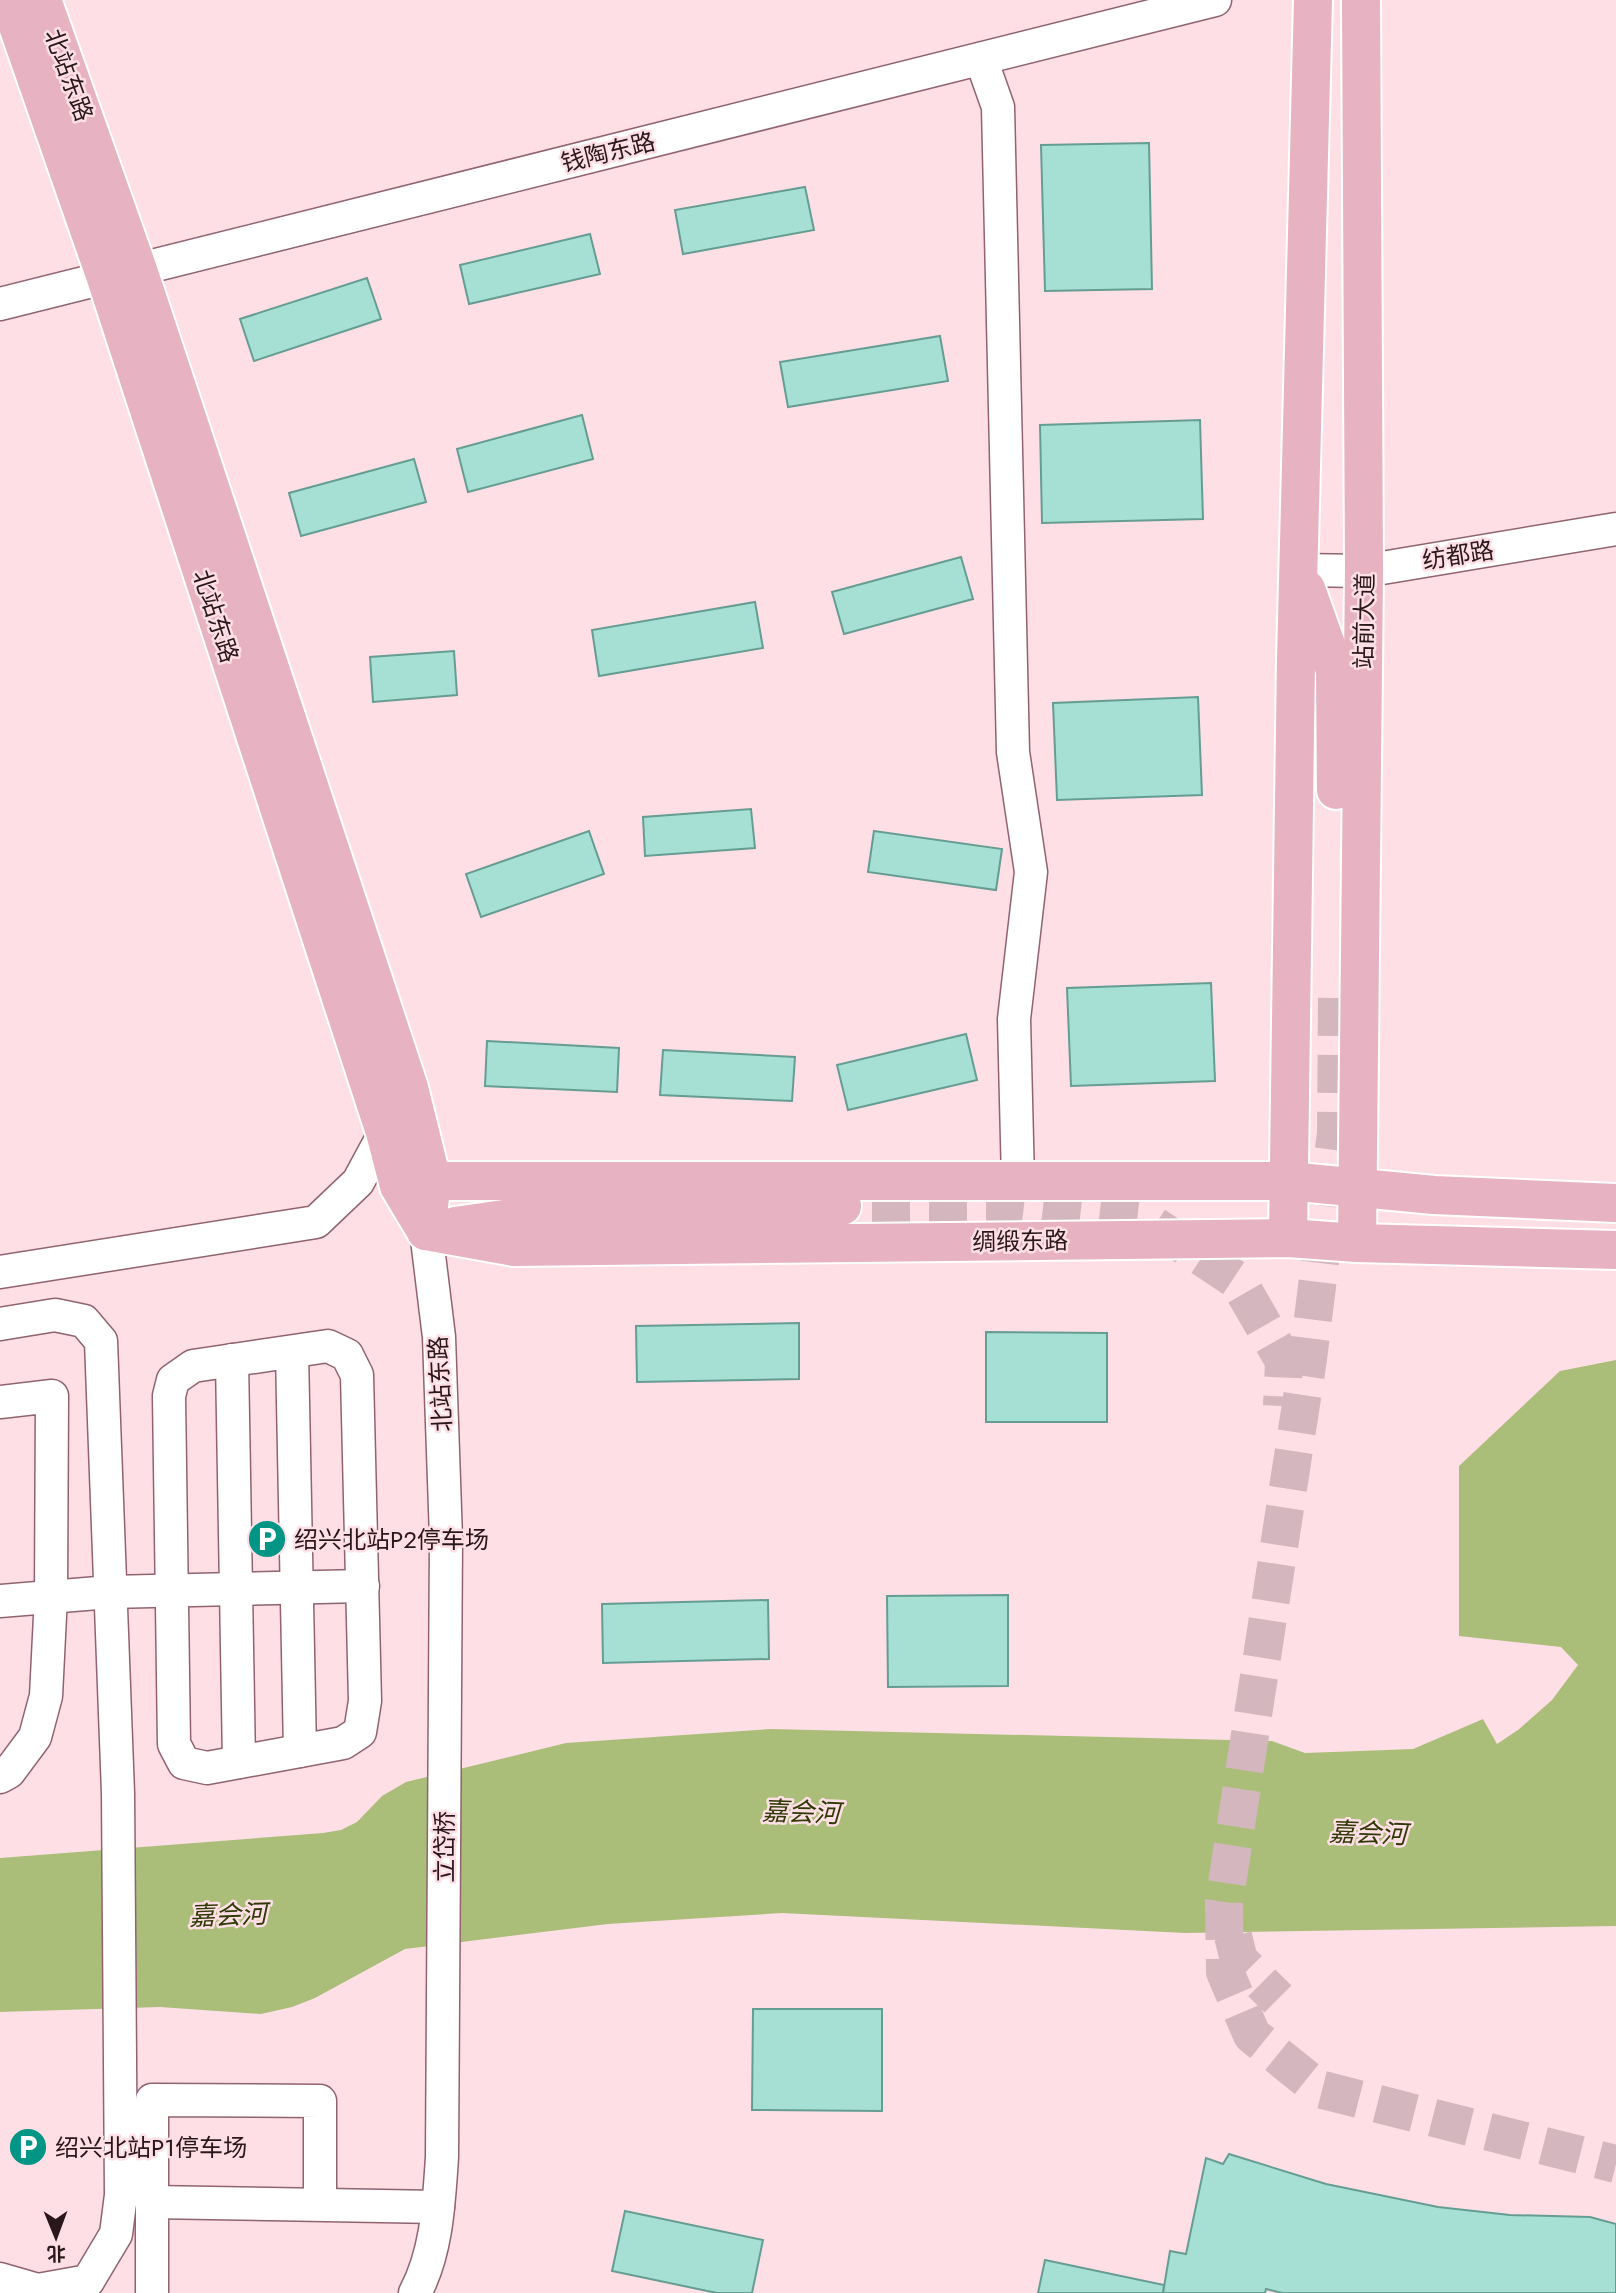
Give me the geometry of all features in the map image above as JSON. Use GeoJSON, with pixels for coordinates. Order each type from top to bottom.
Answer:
{"type":"FeatureCollection","features":[{"type":"Feature","properties":{"kind":"main road","name":"北站东路"},"geometry":{"type":"LineString","coordinates":[[9,0],[122,274],[409,1088],[432,1181],[425,1230]]}},
{"type":"Feature","properties":{"kind":"main road","name":"北站东路"},"geometry":{"type":"LineString","coordinates":[[42,0],[122,274],[385,1132],[399,1186],[425,1230]]}},
{"type":"Feature","properties":{"kind":"main road"},"geometry":{"type":"LineString","coordinates":[[1288,1238],[1296,673],[1313,0]]}},
{"type":"Feature","properties":{"kind":"main road","name":"站前大道"},"geometry":{"type":"LineString","coordinates":[[1357,1243],[1364,571],[1362,0]]}},
{"type":"Feature","properties":{"kind":"main road"},"geometry":{"type":"LineString","coordinates":[[1299,570],[1335,670],[1337,998]]}},
{"type":"Feature","properties":{"kind":"main road"},"geometry":{"type":"LineString","coordinates":[[432,1181],[1288,1181],[1434,1195],[1616,1203]]}},
{"type":"Feature","properties":{"kind":"main road"},"geometry":{"type":"LineString","coordinates":[[425,1230],[511,1218],[872,1205]]}},
{"type":"Feature","properties":{"kind":"main road","name":"绸缎东路"},"geometry":{"type":"LineString","coordinates":[[425,1230],[514,1247],[1288,1238],[1357,1243],[1616,1250]]}},
{"type":"Feature","properties":{"kind":"street","name":"钱陶东路"},"geometry":{"type":"LineString","coordinates":[[0,304],[1215,0]]}},
{"type":"Feature","properties":{"kind":"street"},"geometry":{"type":"LineString","coordinates":[[981,59],[998,107],[1013,752],[1031,872],[1014,1019],[1018,1181]]}},
{"type":"Feature","properties":{"kind":"street","name":"纺都路"},"geometry":{"type":"LineString","coordinates":[[1299,570],[1364,571],[1616,529]]}},
{"type":"Feature","properties":{"kind":"street"},"geometry":{"type":"LineString","coordinates":[[0,1272],[316,1222],[358,1182],[385,1132]]}},
{"type":"Feature","properties":{"kind":"street","name":"北站东路"},"geometry":{"type":"LineString","coordinates":[[425,1230],[439,1337],[446,1538]]}},
{"type":"Feature","properties":{"kind":"street"},"geometry":{"type":"LineString","coordinates":[[0,1324],[55,1315],[84,1321],[101,1341],[118,1793],[121,2195],[116,2234],[88,2281],[38,2290],[0,2279]]}},
{"type":"Feature","properties":{"kind":"street"},"geometry":{"type":"LineString","coordinates":[[328,1346],[347,1355],[357,1375],[365,1701],[360,1732],[343,1743],[206,1768],[184,1763],[174,1744],[169,1396],[173,1380],[193,1366],[292,1352],[328,1346]]}},
{"type":"Feature","properties":{"kind":"street"},"geometry":{"type":"LineString","coordinates":[[292,1352],[300,1751]]}},
{"type":"Feature","properties":{"kind":"street"},"geometry":{"type":"LineString","coordinates":[[232,1360],[239,1762]]}},
{"type":"Feature","properties":{"kind":"street"},"geometry":{"type":"LineString","coordinates":[[0,1402],[52,1396],[51,1596],[46,1696],[35,1737],[11,1749],[9,1772],[0,1777]]}},
{"type":"Feature","properties":{"kind":"street","name":"立岱桥"},"geometry":{"type":"LineString","coordinates":[[438,2207],[442,2157],[446,1538]]}},
{"type":"Feature","properties":{"kind":"street"},"geometry":{"type":"LineString","coordinates":[[0,1580],[18,1578],[51,1596]]}},
{"type":"Feature","properties":{"kind":"street"},"geometry":{"type":"LineString","coordinates":[[0,1601],[110,1592],[363,1586]]}},
{"type":"Feature","properties":{"kind":"street"},"geometry":{"type":"LineString","coordinates":[[152,2293],[152,2100],[320,2101],[320,2204]]}},
{"type":"Feature","properties":{"kind":"street"},"geometry":{"type":"LineString","coordinates":[[151,2202],[438,2207],[431,2247],[415,2293]]}},
{"type":"Feature","properties":{"kind":"water","name":"嘉会河"},"geometry":{"type":"Polygon","coordinates":[[[1616,1360],[1616,1926],[1185,1933],[782,1913],[608,1924],[405,1949],[315,1998],[261,2014],[160,2007],[0,2012],[0,1858],[341,1830],[357,1822],[382,1796],[406,1782],[566,1743],[771,1729],[1272,1741],[1305,1753],[1413,1749],[1483,1719],[1497,1744],[1518,1730],[1552,1700],[1578,1665],[1561,1647],[1459,1636],[1459,1466],[1560,1371],[1616,1360]]]}},
{"type":"Feature","properties":{"kind":"building"},"geometry":{"type":"Polygon","coordinates":[[[1149,143],[1152,289],[1045,291],[1041,145],[1149,143]]]}},
{"type":"Feature","properties":{"kind":"building"},"geometry":{"type":"Polygon","coordinates":[[[805,187],[814,230],[683,254],[675,210],[805,187]]]}},
{"type":"Feature","properties":{"kind":"building"},"geometry":{"type":"Polygon","coordinates":[[[590,234],[600,274],[469,304],[460,265],[590,234]]]}},
{"type":"Feature","properties":{"kind":"building"},"geometry":{"type":"Polygon","coordinates":[[[367,278],[381,319],[254,361],[240,319],[367,278]]]}},
{"type":"Feature","properties":{"kind":"building"},"geometry":{"type":"Polygon","coordinates":[[[940,336],[948,381],[788,407],[780,362],[940,336]]]}},
{"type":"Feature","properties":{"kind":"building"},"geometry":{"type":"Polygon","coordinates":[[[582,415],[593,459],[468,492],[457,449],[582,415]]]}},
{"type":"Feature","properties":{"kind":"building"},"geometry":{"type":"Polygon","coordinates":[[[1200,420],[1203,519],[1042,523],[1040,425],[1200,420]]]}},
{"type":"Feature","properties":{"kind":"building"},"geometry":{"type":"Polygon","coordinates":[[[414,459],[426,502],[301,536],[289,493],[414,459]]]}},
{"type":"Feature","properties":{"kind":"building"},"geometry":{"type":"Polygon","coordinates":[[[961,557],[973,599],[844,634],[832,592],[961,557]]]}},
{"type":"Feature","properties":{"kind":"building"},"geometry":{"type":"Polygon","coordinates":[[[755,602],[763,648],[599,676],[592,630],[755,602]]]}},
{"type":"Feature","properties":{"kind":"building"},"geometry":{"type":"Polygon","coordinates":[[[454,651],[457,695],[373,702],[370,657],[454,651]]]}},
{"type":"Feature","properties":{"kind":"building"},"geometry":{"type":"Polygon","coordinates":[[[1198,697],[1202,795],[1057,800],[1053,703],[1198,697]]]}},
{"type":"Feature","properties":{"kind":"building"},"geometry":{"type":"Polygon","coordinates":[[[751,809],[755,848],[645,856],[643,817],[751,809]]]}},
{"type":"Feature","properties":{"kind":"building"},"geometry":{"type":"Polygon","coordinates":[[[589,831],[604,874],[481,917],[466,874],[589,831]]]}},
{"type":"Feature","properties":{"kind":"building"},"geometry":{"type":"Polygon","coordinates":[[[874,831],[1002,849],[996,890],[868,872],[874,831]]]}},
{"type":"Feature","properties":{"kind":"building"},"geometry":{"type":"Polygon","coordinates":[[[1211,983],[1215,1081],[1071,1086],[1067,988],[1211,983]]]}},
{"type":"Feature","properties":{"kind":"building"},"geometry":{"type":"Polygon","coordinates":[[[966,1034],[977,1080],[848,1110],[837,1065],[966,1034]]]}},
{"type":"Feature","properties":{"kind":"building"},"geometry":{"type":"Polygon","coordinates":[[[487,1041],[619,1048],[617,1092],[485,1086],[487,1041]]]}},
{"type":"Feature","properties":{"kind":"building"},"geometry":{"type":"Polygon","coordinates":[[[663,1050],[795,1057],[792,1101],[660,1095],[663,1050]]]}},
{"type":"Feature","properties":{"kind":"building"},"geometry":{"type":"Polygon","coordinates":[[[799,1323],[799,1379],[637,1382],[636,1326],[799,1323]]]}},
{"type":"Feature","properties":{"kind":"building"},"geometry":{"type":"Polygon","coordinates":[[[986,1332],[1107,1333],[1107,1422],[986,1422],[986,1332]]]}},
{"type":"Feature","properties":{"kind":"building"},"geometry":{"type":"Polygon","coordinates":[[[1008,1595],[1008,1686],[888,1687],[887,1596],[1008,1595]]]}},
{"type":"Feature","properties":{"kind":"building"},"geometry":{"type":"Polygon","coordinates":[[[768,1600],[769,1659],[603,1663],[602,1604],[768,1600]]]}},
{"type":"Feature","properties":{"kind":"building"},"geometry":{"type":"Polygon","coordinates":[[[753,2009],[882,2009],[882,2111],[752,2110],[753,2009]]]}},
{"type":"Feature","properties":{"kind":"building"},"geometry":{"type":"Polygon","coordinates":[[[1229,2154],[1326,2184],[1438,2207],[1510,2215],[1590,2217],[1616,2224],[1616,2293],[1282,2293],[1266,2289],[1265,2293],[1163,2293],[1170,2251],[1186,2254],[1206,2158],[1223,2164],[1229,2154]]]}},
{"type":"Feature","properties":{"kind":"building"},"geometry":{"type":"Polygon","coordinates":[[[625,2211],[763,2240],[752,2293],[717,2293],[612,2271],[625,2211]]]}},
{"type":"Feature","properties":{"kind":"building"},"geometry":{"type":"Polygon","coordinates":[[[1045,2260],[1164,2285],[1163,2293],[1038,2293],[1045,2260]]]}},
{"type":"Feature","properties":{"kind":"tunnel"},"geometry":{"type":"LineString","coordinates":[[1337,998],[1336,1133],[1308,1359],[1224,1903],[1225,1972],[1252,2035],[1319,2089],[1616,2164]]}},
{"type":"Feature","properties":{"kind":"tunnel"},"geometry":{"type":"LineString","coordinates":[[872,1205],[1014,1205],[1146,1220],[1238,1281],[1284,1361],[1282,1406]]}},
{"type":"Feature","properties":{"kind":"tunnel"},"geometry":{"type":"LineString","coordinates":[[1233,1936],[1239,1960],[1278,1999]]}},
{"type":"Feature","properties":{"kind":"place","name":"绍兴北站P2停车场"},"geometry":{"type":"Point","coordinates":[267,1539]}},
{"type":"Feature","properties":{"kind":"place","name":"绍兴北站P1停车场"},"geometry":{"type":"Point","coordinates":[28,2147]}}]}
